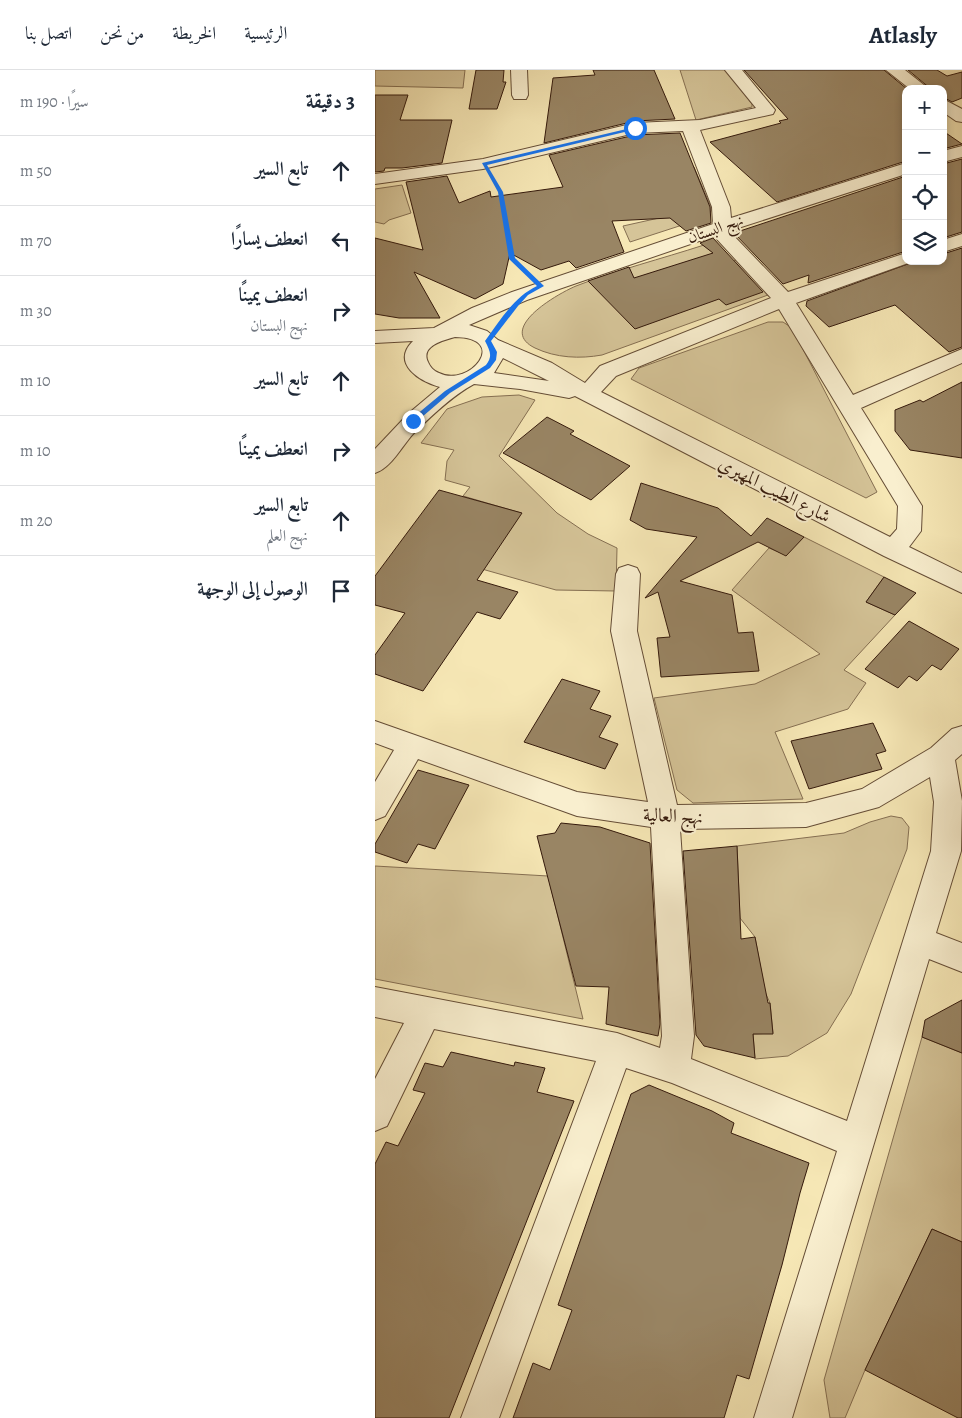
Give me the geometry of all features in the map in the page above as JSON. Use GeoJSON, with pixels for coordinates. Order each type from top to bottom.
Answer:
{"type":"FeatureCollection","features":[{"type":"Feature","properties":{"kind":"street"},"geometry":{"type":"LineString","coordinates":[[519,70],[520,95]]}},
{"type":"Feature","properties":{"kind":"street"},"geometry":{"type":"LineString","coordinates":[[375,179],[483,164],[635,128],[654,125],[690,126],[767,110],[733,70]]}},
{"type":"Feature","properties":{"kind":"street"},"geometry":{"type":"LineString","coordinates":[[894,70],[915,85]]}},
{"type":"Feature","properties":{"kind":"street"},"geometry":{"type":"LineString","coordinates":[[947,107],[962,117]]}},
{"type":"Feature","properties":{"kind":"street"},"geometry":{"type":"LineString","coordinates":[[690,126],[721,207],[723,235],[784,300],[850,405],[910,506],[909,531],[893,550]]}},
{"type":"Feature","properties":{"kind":"street"},"geometry":{"type":"LineString","coordinates":[[947,156],[962,151]]}},
{"type":"Feature","properties":{"kind":"street","name":"نهج البستان"},"geometry":{"type":"LineString","coordinates":[[414,380],[411,360],[412,352],[417,345],[481,310],[722,225],[902,169]]}},
{"type":"Feature","properties":{"kind":"street"},"geometry":{"type":"LineString","coordinates":[[947,245],[962,240]]}},
{"type":"Feature","properties":{"kind":"street"},"geometry":{"type":"LineString","coordinates":[[587,394],[608,371],[784,300],[902,260]]}},
{"type":"Feature","properties":{"kind":"street"},"geometry":{"type":"LineString","coordinates":[[375,465],[396,437],[429,406],[469,378],[481,372],[493,360],[495,334],[534,290]]}},
{"type":"Feature","properties":{"kind":"street","name":"شارع الطيب المهيري"},"geometry":{"type":"LineString","coordinates":[[437,333],[468,332],[480,335],[495,334],[544,368],[587,394],[962,584]]}},
{"type":"Feature","properties":{"kind":"street"},"geometry":{"type":"LineString","coordinates":[[375,337],[437,333]]}},
{"type":"Feature","properties":{"kind":"street"},"geometry":{"type":"LineString","coordinates":[[375,346],[414,380],[396,437]]}},
{"type":"Feature","properties":{"kind":"street"},"geometry":{"type":"LineString","coordinates":[[850,405],[962,355]]}},
{"type":"Feature","properties":{"kind":"street","name":"شارع الطيب المهيري"},"geometry":{"type":"LineString","coordinates":[[414,380],[424,376],[444,381],[469,378],[520,382],[587,394]]}},
{"type":"Feature","properties":{"kind":"street"},"geometry":{"type":"LineString","coordinates":[[628,574],[624,631],[665,817],[678,1036],[674,1068]]}},
{"type":"Feature","properties":{"kind":"street","name":"نهج العالية"},"geometry":{"type":"LineString","coordinates":[[375,732],[577,804],[665,817],[806,815],[869,800],[952,747]]}},
{"type":"Feature","properties":{"kind":"street"},"geometry":{"type":"LineString","coordinates":[[375,808],[411,746]]}},
{"type":"Feature","properties":{"kind":"street"},"geometry":{"type":"LineString","coordinates":[[773,1418],[946,851],[952,747]]}},
{"type":"Feature","properties":{"kind":"street"},"geometry":{"type":"LineString","coordinates":[[919,940],[962,958]]}},
{"type":"Feature","properties":{"kind":"street"},"geometry":{"type":"LineString","coordinates":[[375,1002],[617,1049],[674,1068],[858,1143]]}},
{"type":"Feature","properties":{"kind":"street"},"geometry":{"type":"LineString","coordinates":[[375,1114],[426,1012]]}},
{"type":"Feature","properties":{"kind":"street"},"geometry":{"type":"LineString","coordinates":[[480,1418],[617,1049]]}},
{"type":"Feature","properties":{"kind":"path"},"geometry":{"type":"LineString","coordinates":[[483,164],[501,192],[512,259],[534,290]]}},
{"type":"Feature","properties":{"kind":"shaded area"},"geometry":{"type":"Polygon","coordinates":[[[375,70],[465,70],[463,88],[375,86],[375,70]]]}},
{"type":"Feature","properties":{"kind":"shaded area"},"geometry":{"type":"Polygon","coordinates":[[[680,70],[726,70],[752,104],[752,107],[696,120],[680,70]]]}},
{"type":"Feature","properties":{"kind":"shaded area"},"geometry":{"type":"Polygon","coordinates":[[[694,167],[711,207],[707,217],[630,242],[623,226],[668,216],[662,170],[694,167]]]}},
{"type":"Feature","properties":{"kind":"shaded area"},"geometry":{"type":"Polygon","coordinates":[[[402,185],[411,213],[389,220],[384,224],[375,222],[375,189],[402,185]]]}},
{"type":"Feature","properties":{"kind":"shaded area"},"geometry":{"type":"Polygon","coordinates":[[[704,245],[726,263],[737,260],[768,295],[602,355],[585,357],[560,356],[535,348],[525,340],[522,331],[526,322],[544,304],[567,290],[607,275],[704,245]]]}},
{"type":"Feature","properties":{"kind":"shaded area"},"geometry":{"type":"Polygon","coordinates":[[[768,322],[783,322],[792,328],[877,492],[866,498],[631,379],[639,368],[768,322]]]}},
{"type":"Feature","properties":{"kind":"shaded area"},"geometry":{"type":"Polygon","coordinates":[[[519,395],[535,400],[499,456],[557,513],[588,534],[617,548],[616,591],[556,590],[443,558],[521,513],[463,496],[470,487],[445,480],[447,461],[454,450],[421,443],[447,409],[482,397],[519,395]]]}},
{"type":"Feature","properties":{"kind":"shaded area"},"geometry":{"type":"Polygon","coordinates":[[[804,537],[884,577],[866,602],[895,615],[844,670],[866,683],[848,709],[775,732],[803,799],[693,803],[677,790],[654,698],[755,684],[820,654],[732,590],[769,548],[786,555],[804,537]]]}},
{"type":"Feature","properties":{"kind":"shaded area"},"geometry":{"type":"Polygon","coordinates":[[[891,816],[902,818],[909,827],[907,849],[851,994],[827,1033],[788,1056],[755,1059],[753,1034],[773,1033],[770,1003],[765,992],[755,937],[740,918],[737,846],[844,833],[870,822],[891,816]]]}},
{"type":"Feature","properties":{"kind":"shaded area"},"geometry":{"type":"Polygon","coordinates":[[[375,866],[548,876],[583,1019],[375,979],[375,866]]]}},
{"type":"Feature","properties":{"kind":"shaded area"},"geometry":{"type":"Polygon","coordinates":[[[922,1037],[962,1053],[962,1242],[932,1229],[865,1370],[845,1418],[830,1418],[824,1380],[922,1037]]]}},
{"type":"Feature","properties":{"kind":"building"},"geometry":{"type":"Polygon","coordinates":[[[476,70],[504,70],[503,82],[506,82],[497,109],[469,109],[476,70]]]}},
{"type":"Feature","properties":{"kind":"building"},"geometry":{"type":"Polygon","coordinates":[[[593,70],[654,70],[675,119],[635,121],[544,143],[553,78],[595,75],[593,70]]]}},
{"type":"Feature","properties":{"kind":"building"},"geometry":{"type":"Polygon","coordinates":[[[744,70],[884,70],[902,85],[902,162],[777,202],[710,142],[781,123],[779,121],[788,119],[744,70]]]}},
{"type":"Feature","properties":{"kind":"building"},"geometry":{"type":"Polygon","coordinates":[[[908,70],[937,70],[947,76],[962,72],[962,98],[952,102],[947,99],[947,85],[926,85],[908,70]]]}},
{"type":"Feature","properties":{"kind":"building"},"geometry":{"type":"Polygon","coordinates":[[[375,95],[408,95],[400,120],[452,120],[442,163],[385,168],[384,171],[375,172],[375,95]]]}},
{"type":"Feature","properties":{"kind":"building"},"geometry":{"type":"Polygon","coordinates":[[[680,133],[710,207],[711,223],[686,231],[670,218],[612,221],[624,252],[576,268],[569,261],[541,270],[510,253],[503,284],[475,299],[414,272],[440,318],[399,318],[375,314],[375,238],[423,250],[406,182],[447,176],[459,203],[490,191],[491,197],[563,187],[549,155],[635,135],[680,133]]]}},
{"type":"Feature","properties":{"kind":"building"},"geometry":{"type":"Polygon","coordinates":[[[947,134],[962,144],[947,148],[947,134]]]}},
{"type":"Feature","properties":{"kind":"building"},"geometry":{"type":"Polygon","coordinates":[[[962,159],[962,232],[947,237],[947,175],[947,163],[962,159]]]}},
{"type":"Feature","properties":{"kind":"building"},"geometry":{"type":"Polygon","coordinates":[[[902,177],[902,252],[808,283],[809,275],[783,284],[734,233],[902,177]]]}},
{"type":"Feature","properties":{"kind":"building"},"geometry":{"type":"Polygon","coordinates":[[[713,238],[763,292],[726,305],[719,299],[635,329],[588,281],[629,267],[634,278],[713,253],[700,243],[713,238]]]}},
{"type":"Feature","properties":{"kind":"building"},"geometry":{"type":"Polygon","coordinates":[[[962,248],[962,347],[949,352],[895,305],[829,327],[806,306],[807,301],[905,265],[947,265],[947,253],[962,248]]]}},
{"type":"Feature","properties":{"kind":"building"},"geometry":{"type":"Polygon","coordinates":[[[962,382],[962,458],[910,450],[895,431],[895,410],[920,400],[923,402],[962,382]]]}},
{"type":"Feature","properties":{"kind":"building"},"geometry":{"type":"Polygon","coordinates":[[[547,417],[574,431],[570,434],[630,466],[591,500],[503,453],[547,417]]]}},
{"type":"Feature","properties":{"kind":"building"},"geometry":{"type":"Polygon","coordinates":[[[641,483],[718,508],[751,536],[767,518],[804,537],[786,556],[758,542],[680,581],[732,595],[738,633],[753,632],[759,671],[661,677],[657,638],[670,637],[658,592],[645,598],[697,537],[646,529],[630,520],[641,483]]]}},
{"type":"Feature","properties":{"kind":"building"},"geometry":{"type":"Polygon","coordinates":[[[439,490],[522,513],[477,580],[518,592],[500,619],[477,612],[423,691],[375,674],[375,655],[405,613],[375,605],[375,576],[439,490]]]}},
{"type":"Feature","properties":{"kind":"building"},"geometry":{"type":"Polygon","coordinates":[[[884,577],[916,593],[895,615],[866,602],[884,577]]]}},
{"type":"Feature","properties":{"kind":"building"},"geometry":{"type":"Polygon","coordinates":[[[909,621],[959,649],[941,670],[932,665],[917,681],[909,676],[898,688],[865,669],[909,621]]]}},
{"type":"Feature","properties":{"kind":"building"},"geometry":{"type":"Polygon","coordinates":[[[562,679],[600,691],[590,709],[611,716],[599,737],[618,744],[605,769],[524,742],[562,679]]]}},
{"type":"Feature","properties":{"kind":"building"},"geometry":{"type":"Polygon","coordinates":[[[873,723],[886,751],[876,754],[882,769],[809,789],[791,741],[873,723]]]}},
{"type":"Feature","properties":{"kind":"building"},"geometry":{"type":"Polygon","coordinates":[[[418,770],[469,785],[435,849],[418,844],[407,863],[375,852],[375,844],[418,770]]]}},
{"type":"Feature","properties":{"kind":"building"},"geometry":{"type":"Polygon","coordinates":[[[561,823],[600,827],[650,843],[660,1024],[658,1036],[606,1024],[609,987],[576,986],[537,836],[555,833],[561,823]]]}},
{"type":"Feature","properties":{"kind":"building"},"geometry":{"type":"Polygon","coordinates":[[[737,846],[741,939],[755,937],[768,1003],[770,1003],[773,1034],[753,1034],[755,1058],[704,1046],[696,1035],[683,851],[737,846]]]}},
{"type":"Feature","properties":{"kind":"building"},"geometry":{"type":"Polygon","coordinates":[[[962,1000],[962,1053],[922,1037],[925,1020],[962,1000]]]}},
{"type":"Feature","properties":{"kind":"building"},"geometry":{"type":"Polygon","coordinates":[[[451,1052],[514,1066],[515,1062],[545,1068],[537,1092],[574,1101],[449,1418],[375,1418],[375,1164],[386,1142],[398,1146],[425,1093],[413,1090],[425,1063],[443,1067],[451,1052]]]}},
{"type":"Feature","properties":{"kind":"building"},"geometry":{"type":"Polygon","coordinates":[[[649,1085],[712,1111],[734,1123],[731,1133],[809,1163],[749,1379],[737,1375],[724,1418],[513,1418],[533,1363],[550,1370],[572,1310],[558,1305],[631,1094],[649,1085]]]}},
{"type":"Feature","properties":{"kind":"building"},"geometry":{"type":"Polygon","coordinates":[[[932,1229],[962,1242],[962,1418],[958,1418],[865,1370],[932,1229]]]}},
{"type":"Feature","properties":{"kind":"route"},"geometry":{"type":"LineString","coordinates":[[413,421],[447,392],[488,366],[493,360],[494,352],[488,341],[516,304],[526,294],[541,286],[512,259],[501,192],[483,164],[635,128]]}}]}
